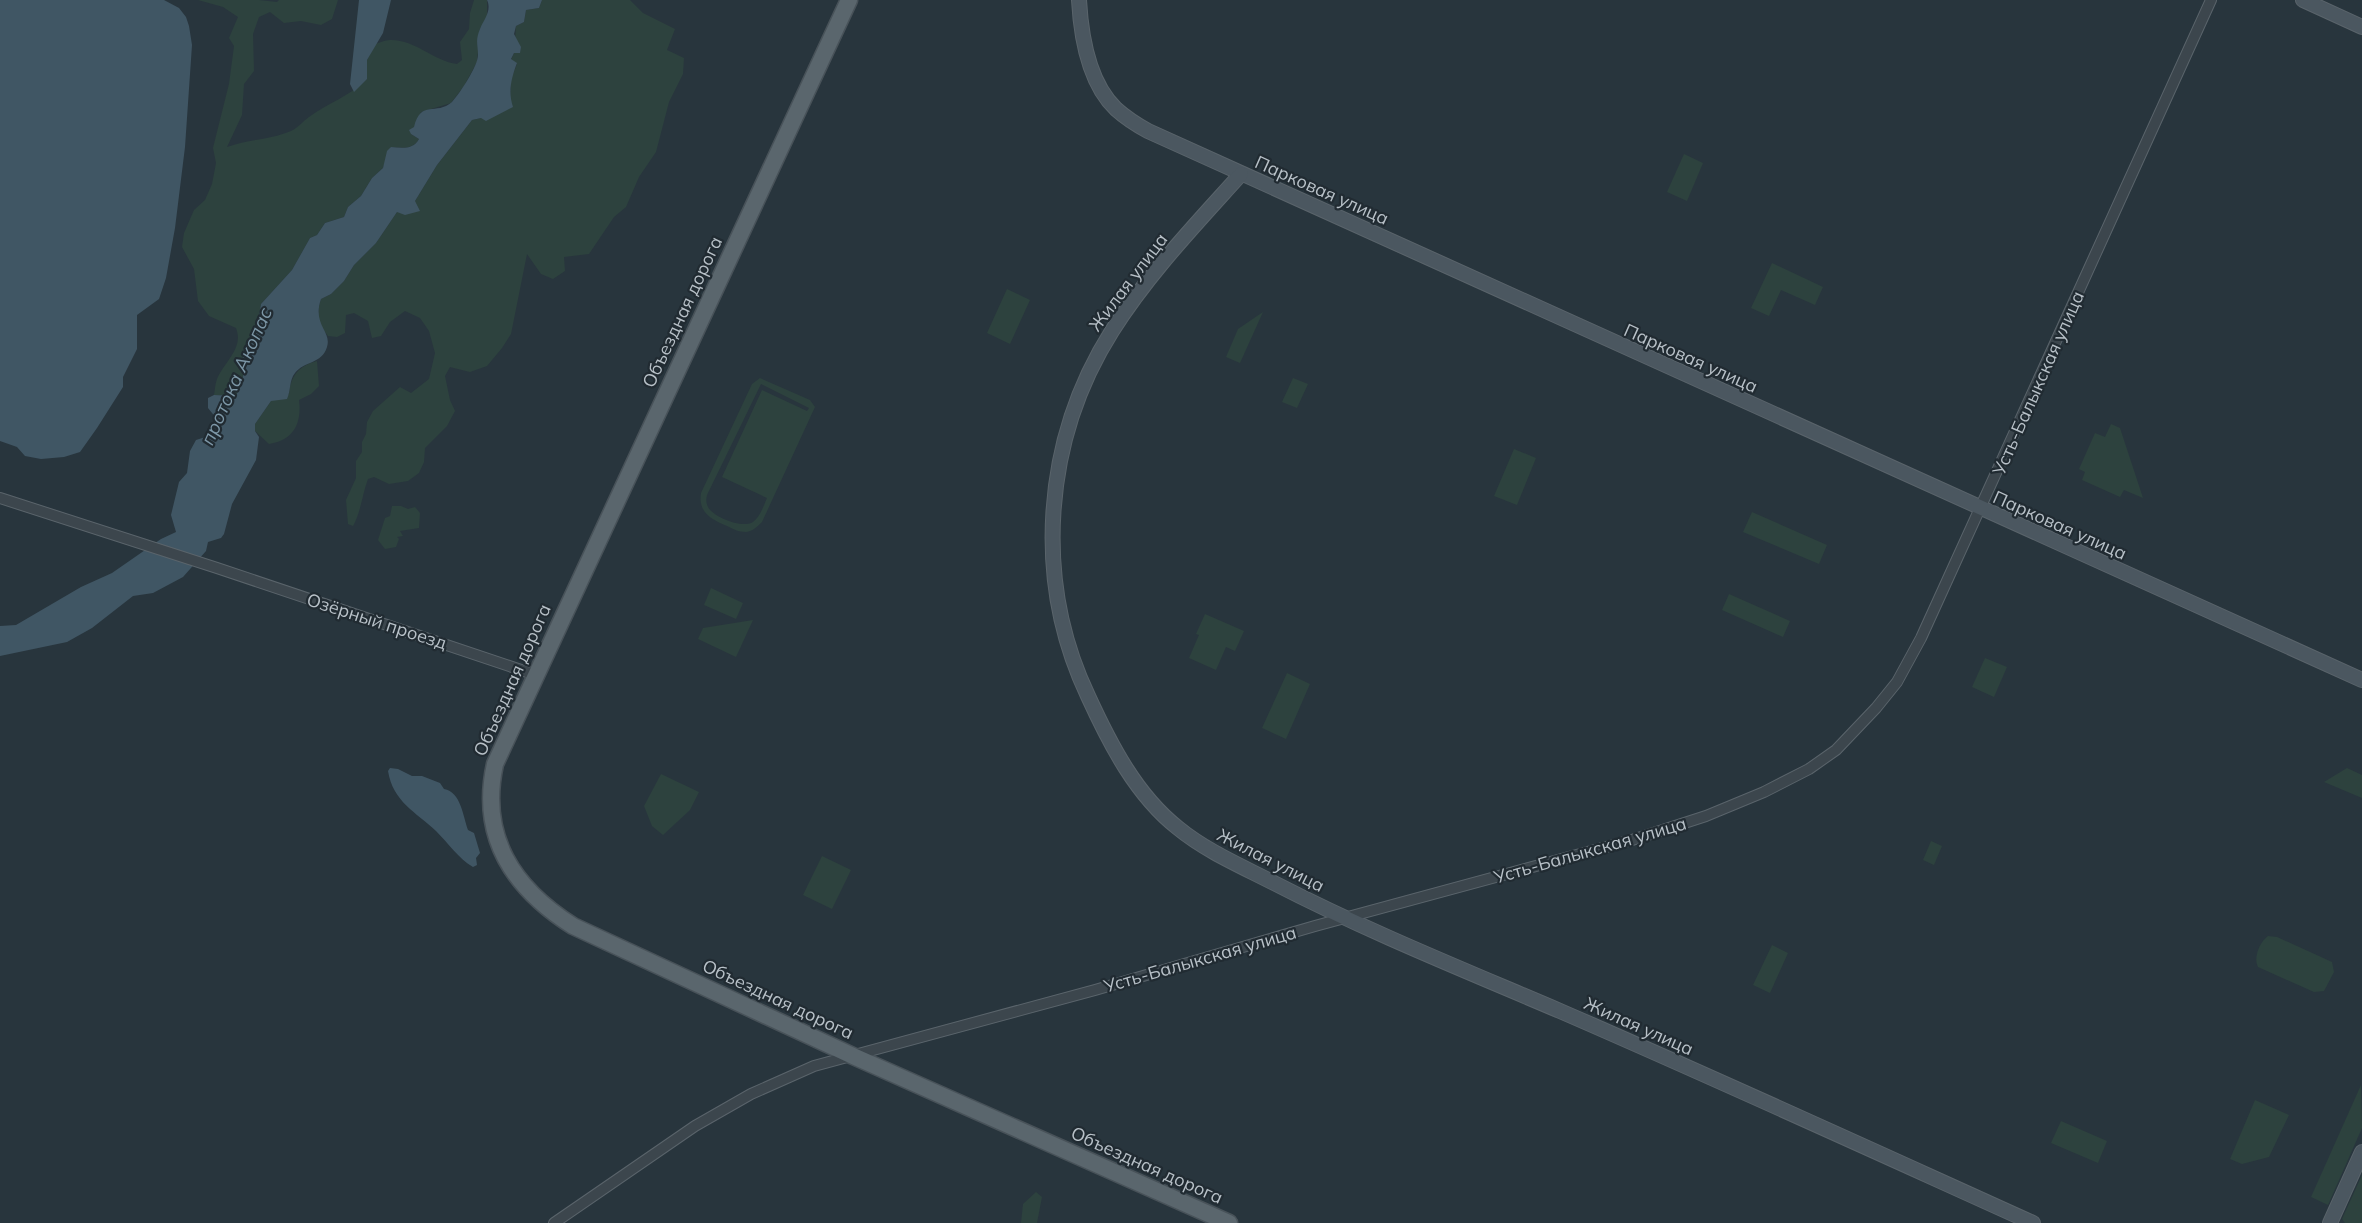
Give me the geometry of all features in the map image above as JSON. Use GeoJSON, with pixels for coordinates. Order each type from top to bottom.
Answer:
{"type":"FeatureCollection","features":[{"type":"Feature","properties":{"kind":"main road","name":"Объездная дорога"},"geometry":{"type":"LineString","coordinates":[[849,0],[495,764],[490,794],[492,822],[497,840],[513,872],[528,889],[541,903],[573,926],[853,1056],[1229,1223]]}},
{"type":"Feature","properties":{"kind":"main road","name":"Парковая улица"},"geometry":{"type":"LineString","coordinates":[[1079,0],[1082,31],[1090,62],[1104,94],[1115,108],[1148,132],[1980,510],[2362,680]]}},
{"type":"Feature","properties":{"kind":"main road"},"geometry":{"type":"LineString","coordinates":[[2303,0],[2362,27]]}},
{"type":"Feature","properties":{"kind":"main road","name":"Жилая улица"},"geometry":{"type":"LineString","coordinates":[[1241,174],[1139,292],[1100,350],[1082,389],[1062,448],[1053,505],[1052,551],[1057,600],[1065,636],[1082,684],[1113,745],[1149,799],[1176,827],[1206,847],[1344,918],[1584,1022],[2033,1223]]}},
{"type":"Feature","properties":{"kind":"main road"},"geometry":{"type":"LineString","coordinates":[[2330,1223],[2362,1152]]}},
{"type":"Feature","properties":{"kind":"street","name":"Усть-Балыкская улица"},"geometry":{"type":"LineString","coordinates":[[554,1223],[688,1131],[751,1094],[814,1066],[1103,988],[1344,918],[1674,826],[1764,792],[1823,760],[1854,732],[1897,682],[1921,638],[2211,0]]}},
{"type":"Feature","properties":{"kind":"street","name":"Озёрный проезд"},"geometry":{"type":"LineString","coordinates":[[0,498],[536,674]]}},
{"type":"Feature","properties":{"kind":"green space"},"geometry":{"type":"Polygon","coordinates":[[[198,0],[259,0],[277,2],[279,0],[338,0],[332,19],[321,25],[301,21],[284,23],[270,12],[259,17],[253,34],[254,71],[244,84],[242,115],[227,147],[291,131],[316,112],[353,90],[367,79],[367,60],[375,44],[388,40],[399,41],[416,46],[440,59],[457,64],[462,60],[460,42],[469,29],[470,13],[474,0],[487,0],[487,18],[480,29],[477,62],[464,86],[451,103],[421,112],[411,134],[419,139],[417,143],[407,148],[391,147],[383,168],[372,178],[361,196],[348,207],[344,217],[325,223],[317,235],[310,238],[292,270],[261,304],[257,329],[251,336],[243,356],[243,377],[236,396],[214,395],[215,385],[220,372],[238,342],[236,328],[209,316],[198,301],[194,269],[182,247],[184,233],[194,210],[205,200],[212,184],[216,163],[213,148],[229,84],[234,46],[229,38],[238,17],[223,7],[198,0]]]}},
{"type":"Feature","properties":{"kind":"green space"},"geometry":{"type":"Polygon","coordinates":[[[542,0],[630,0],[643,13],[675,29],[667,50],[684,58],[683,74],[669,102],[656,152],[639,177],[626,207],[614,217],[589,254],[564,257],[565,271],[553,279],[541,274],[527,254],[511,334],[487,366],[470,372],[450,367],[445,376],[450,400],[455,411],[447,426],[425,448],[424,462],[419,473],[408,481],[389,484],[374,477],[368,479],[353,526],[348,524],[346,500],[356,478],[356,461],[362,452],[362,442],[366,434],[367,422],[373,411],[400,387],[411,393],[429,379],[435,353],[429,331],[420,318],[405,311],[390,322],[381,336],[372,338],[368,321],[354,313],[346,315],[345,333],[337,337],[328,336],[319,319],[321,299],[331,294],[344,281],[354,265],[376,243],[397,212],[415,201],[437,165],[472,120],[481,118],[510,98],[511,79],[517,64],[511,60],[514,53],[516,26],[524,22],[526,10],[539,8],[542,0]]]}},
{"type":"Feature","properties":{"kind":"green space"},"geometry":{"type":"Polygon","coordinates":[[[1684,154],[1703,163],[1687,201],[1667,192],[1684,154]]]}},
{"type":"Feature","properties":{"kind":"green space"},"geometry":{"type":"Polygon","coordinates":[[[1772,263],[1823,287],[1815,305],[1781,290],[1769,316],[1751,308],[1772,263]]]}},
{"type":"Feature","properties":{"kind":"green space"},"geometry":{"type":"Polygon","coordinates":[[[1007,289],[1030,300],[1010,344],[987,333],[1007,289]]]}},
{"type":"Feature","properties":{"kind":"green space"},"geometry":{"type":"Polygon","coordinates":[[[1263,312],[1240,363],[1226,357],[1238,329],[1263,312]]]}},
{"type":"Feature","properties":{"kind":"green space"},"geometry":{"type":"Polygon","coordinates":[[[317,361],[319,386],[311,394],[299,400],[299,416],[290,434],[285,439],[269,444],[255,431],[255,424],[271,401],[289,394],[297,372],[317,361]]]}},
{"type":"Feature","properties":{"kind":"green space"},"geometry":{"type":"Polygon","coordinates":[[[760,378],[810,400],[815,407],[762,522],[753,530],[746,532],[734,529],[711,518],[702,506],[701,493],[752,384],[760,378]],[[761,384],[707,495],[707,504],[711,511],[729,521],[748,524],[758,517],[765,504],[767,498],[722,477],[762,390],[807,411],[809,408],[761,384]]]}},
{"type":"Feature","properties":{"kind":"green space"},"geometry":{"type":"Polygon","coordinates":[[[1293,378],[1308,384],[1297,408],[1282,402],[1293,378]]]}},
{"type":"Feature","properties":{"kind":"green space"},"geometry":{"type":"Polygon","coordinates":[[[2111,424],[2120,428],[2143,498],[2124,490],[2120,497],[2082,480],[2085,472],[2079,469],[2095,433],[2105,437],[2111,424]]]}},
{"type":"Feature","properties":{"kind":"green space"},"geometry":{"type":"Polygon","coordinates":[[[1514,449],[1536,458],[1517,505],[1494,496],[1514,449]]]}},
{"type":"Feature","properties":{"kind":"green space"},"geometry":{"type":"Polygon","coordinates":[[[392,506],[401,506],[408,509],[415,507],[420,513],[419,528],[400,531],[403,536],[397,537],[399,539],[396,547],[385,549],[378,540],[385,518],[390,516],[392,506]]]}},
{"type":"Feature","properties":{"kind":"green space"},"geometry":{"type":"Polygon","coordinates":[[[1752,512],[1827,545],[1819,564],[1743,532],[1752,512]]]}},
{"type":"Feature","properties":{"kind":"green space"},"geometry":{"type":"Polygon","coordinates":[[[711,588],[743,603],[736,619],[704,605],[711,588]]]}},
{"type":"Feature","properties":{"kind":"green space"},"geometry":{"type":"Polygon","coordinates":[[[1729,594],[1790,621],[1783,637],[1722,610],[1729,594]]]}},
{"type":"Feature","properties":{"kind":"green space"},"geometry":{"type":"Polygon","coordinates":[[[1205,614],[1244,631],[1235,651],[1226,647],[1216,670],[1189,658],[1199,635],[1196,634],[1205,614]]]}},
{"type":"Feature","properties":{"kind":"green space"},"geometry":{"type":"Polygon","coordinates":[[[753,620],[736,657],[698,639],[703,628],[753,620]]]}},
{"type":"Feature","properties":{"kind":"green space"},"geometry":{"type":"Polygon","coordinates":[[[1985,658],[2007,667],[1994,697],[1972,687],[1985,658]]]}},
{"type":"Feature","properties":{"kind":"green space"},"geometry":{"type":"Polygon","coordinates":[[[1287,673],[1310,684],[1286,739],[1262,728],[1287,673]]]}},
{"type":"Feature","properties":{"kind":"green space"},"geometry":{"type":"Polygon","coordinates":[[[2347,768],[2362,775],[2362,798],[2324,782],[2347,768]]]}},
{"type":"Feature","properties":{"kind":"green space"},"geometry":{"type":"Polygon","coordinates":[[[661,774],[699,792],[690,810],[663,835],[652,826],[644,806],[661,774]]]}},
{"type":"Feature","properties":{"kind":"green space"},"geometry":{"type":"Polygon","coordinates":[[[1931,841],[1942,846],[1934,865],[1923,860],[1931,841]]]}},
{"type":"Feature","properties":{"kind":"green space"},"geometry":{"type":"Polygon","coordinates":[[[822,856],[851,870],[832,909],[803,895],[822,856]]]}},
{"type":"Feature","properties":{"kind":"green space"},"geometry":{"type":"Polygon","coordinates":[[[2268,936],[2277,937],[2332,962],[2334,972],[2324,991],[2314,992],[2258,967],[2256,959],[2258,950],[2268,936]]]}},
{"type":"Feature","properties":{"kind":"green space"},"geometry":{"type":"Polygon","coordinates":[[[1772,945],[1788,953],[1770,993],[1753,985],[1772,945]]]}},
{"type":"Feature","properties":{"kind":"green space"},"geometry":{"type":"Polygon","coordinates":[[[2361,1085],[2362,1128],[2328,1205],[2311,1197],[2361,1085]]]}},
{"type":"Feature","properties":{"kind":"green space"},"geometry":{"type":"Polygon","coordinates":[[[2255,1100],[2289,1115],[2269,1157],[2242,1164],[2230,1159],[2255,1100]]]}},
{"type":"Feature","properties":{"kind":"green space"},"geometry":{"type":"Polygon","coordinates":[[[2061,1121],[2107,1141],[2098,1163],[2051,1143],[2061,1121]]]}},
{"type":"Feature","properties":{"kind":"green space"},"geometry":{"type":"Polygon","coordinates":[[[2362,1175],[2362,1223],[2345,1223],[2342,1219],[2362,1175]]]}},
{"type":"Feature","properties":{"kind":"green space"},"geometry":{"type":"Polygon","coordinates":[[[1036,1192],[1042,1197],[1037,1223],[1021,1223],[1023,1204],[1036,1192]]]}},
{"type":"Feature","properties":{"kind":"water"},"geometry":{"type":"Polygon","coordinates":[[[0,0],[164,0],[179,8],[186,17],[192,45],[185,147],[175,228],[166,278],[159,299],[137,315],[137,349],[123,377],[123,387],[80,452],[64,457],[41,459],[25,456],[17,447],[0,441],[0,0]]]}},
{"type":"Feature","properties":{"kind":"water"},"geometry":{"type":"Polygon","coordinates":[[[359,0],[391,0],[383,33],[367,60],[367,79],[354,92],[350,84],[359,0]]]}},
{"type":"Feature","properties":{"kind":"water"},"geometry":{"type":"Polygon","coordinates":[[[487,0],[542,0],[539,8],[526,10],[524,22],[516,26],[514,34],[521,47],[520,53],[514,53],[511,59],[517,63],[511,85],[513,107],[486,121],[481,118],[472,120],[437,165],[415,201],[420,211],[405,215],[397,212],[376,243],[354,265],[344,281],[331,294],[321,299],[319,308],[320,321],[328,341],[325,353],[295,373],[287,399],[271,401],[255,424],[255,431],[259,437],[256,460],[232,504],[224,534],[221,538],[208,542],[206,551],[183,577],[153,593],[133,596],[92,628],[67,642],[0,656],[0,626],[16,625],[81,587],[112,573],[161,539],[176,532],[171,515],[179,482],[187,473],[190,451],[196,440],[215,434],[218,426],[217,420],[208,408],[208,398],[214,395],[236,396],[243,377],[243,356],[251,336],[257,329],[261,304],[292,270],[310,238],[317,235],[325,223],[344,217],[348,207],[361,196],[372,178],[383,168],[387,151],[391,147],[407,148],[417,143],[419,139],[411,134],[409,130],[414,127],[421,113],[425,110],[446,106],[455,98],[468,79],[477,60],[478,37],[489,8],[487,0]]]}},
{"type":"Feature","properties":{"kind":"water"},"geometry":{"type":"Polygon","coordinates":[[[390,768],[398,769],[412,776],[422,776],[440,783],[444,789],[454,795],[461,805],[468,830],[474,833],[480,853],[476,858],[477,865],[473,867],[463,859],[436,831],[406,806],[391,782],[388,771],[390,768]]]}},
{"type":"Feature","properties":{"kind":"water label","name":"протока Акопас"},"geometry":{"type":"Point","coordinates":[236,376]}}]}
